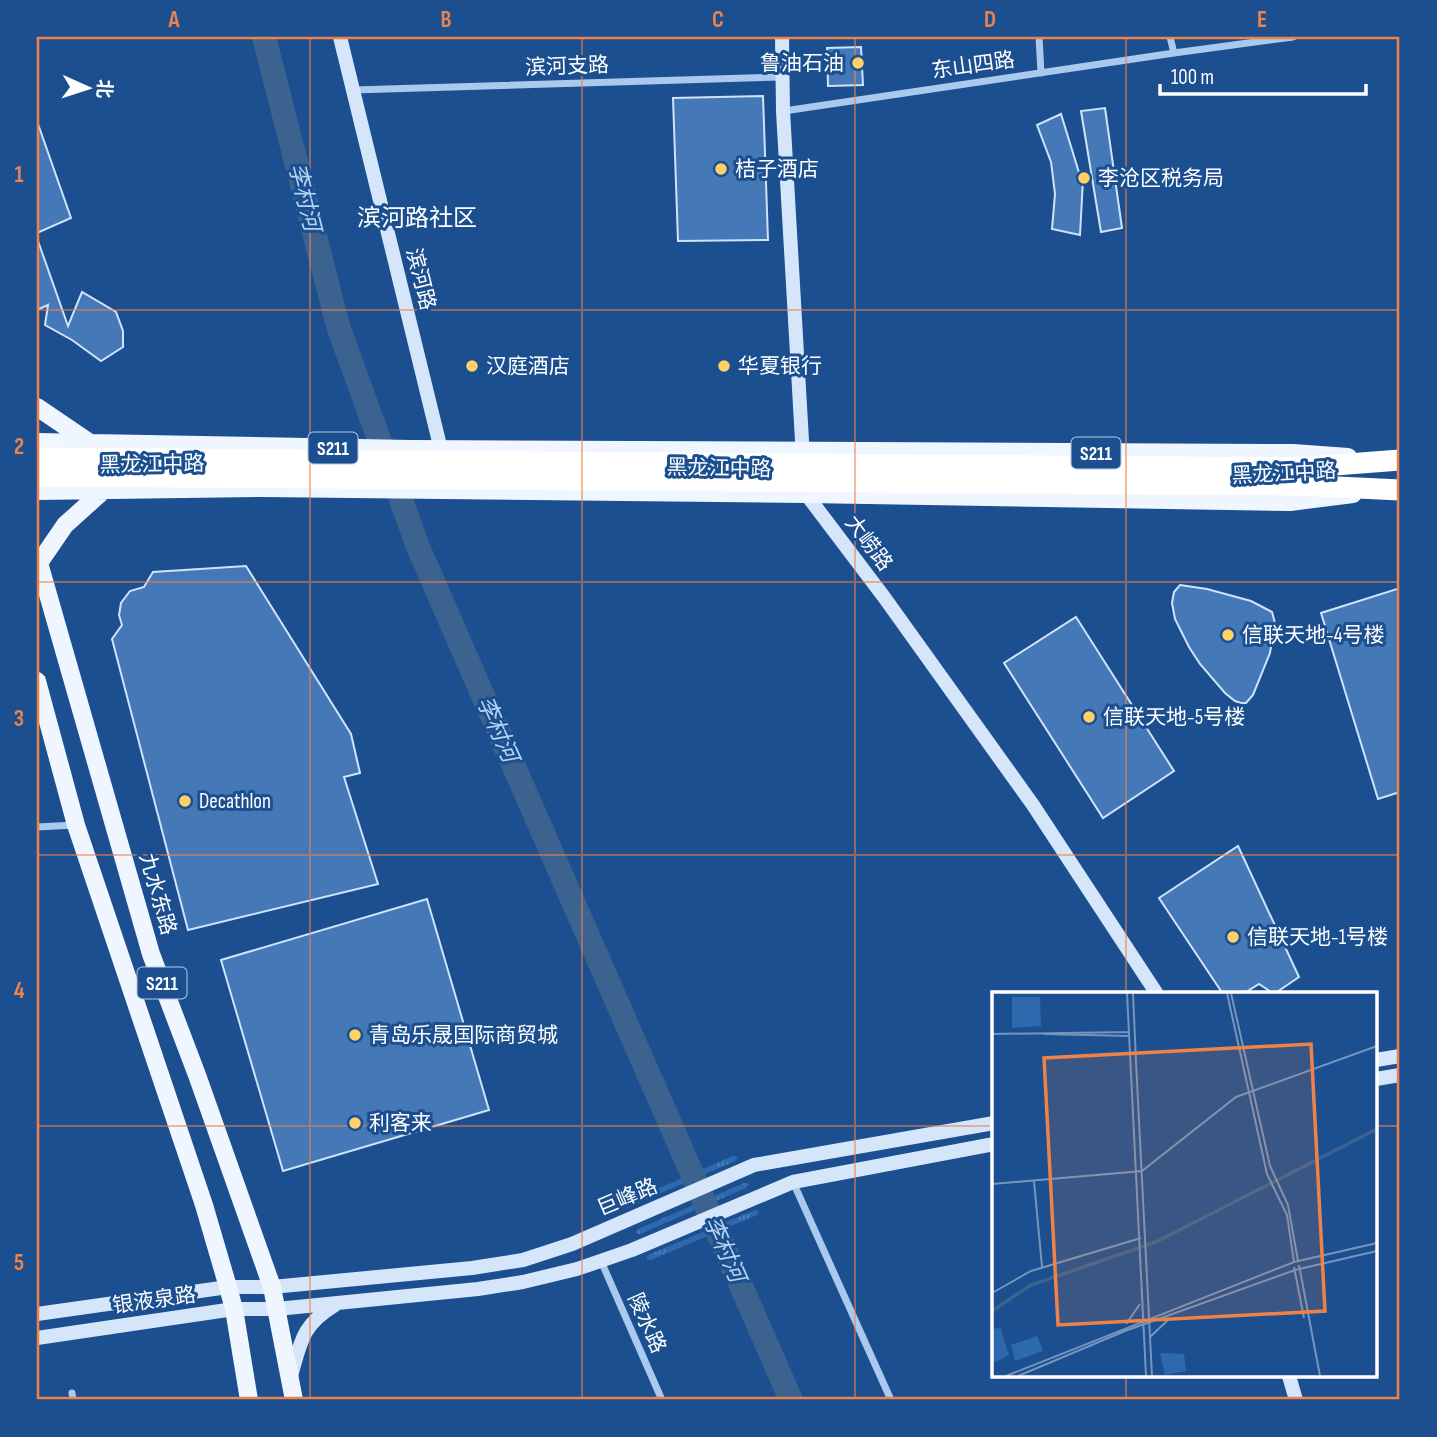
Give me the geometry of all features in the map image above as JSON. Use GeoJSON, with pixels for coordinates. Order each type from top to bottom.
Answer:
{"type":"FeatureCollection","features":[{"type":"Feature","properties":{"kind":"highway","name":"黑龙江中路"},"geometry":{"type":"LineString","coordinates":[[37,458],[1296,476]]}},
{"type":"Feature","properties":{"kind":"highway"},"geometry":{"type":"LineString","coordinates":[[1296,476],[1395,460]]}},
{"type":"Feature","properties":{"kind":"highway","name":"黑龙江中路"},"geometry":{"type":"LineString","coordinates":[[37,476],[1296,476]]}},
{"type":"Feature","properties":{"kind":"highway"},"geometry":{"type":"LineString","coordinates":[[1296,476],[1396,490]]}},
{"type":"Feature","properties":{"kind":"main road"},"geometry":{"type":"LineString","coordinates":[[37,407],[90,443]]}},
{"type":"Feature","properties":{"kind":"main road","name":"黑龙江中路"},"geometry":{"type":"LineString","coordinates":[[37,442],[411,449],[1293,453],[1395,460]]}},
{"type":"Feature","properties":{"kind":"main road","name":"黑龙江中路"},"geometry":{"type":"LineString","coordinates":[[37,491],[263,488],[1290,502],[1396,490]]}},
{"type":"Feature","properties":{"kind":"main road"},"geometry":{"type":"LineString","coordinates":[[38,559],[65,525],[105,489]]}},
{"type":"Feature","properties":{"kind":"main road","name":"九水东路"},"geometry":{"type":"LineString","coordinates":[[38,559],[151,954],[272,1287],[294,1400]]}},
{"type":"Feature","properties":{"kind":"main road","name":"S211"},"geometry":{"type":"LineString","coordinates":[[37,681],[75,825],[204,1205],[234,1309],[249,1400]]}},
{"type":"Feature","properties":{"kind":"street","name":"滨河路"},"geometry":{"type":"LineString","coordinates":[[340,37],[450,490]]}},
{"type":"Feature","properties":{"kind":"street"},"geometry":{"type":"LineString","coordinates":[[782,37],[783,111],[806,494]]}},
{"type":"Feature","properties":{"kind":"street"},"geometry":{"type":"LineString","coordinates":[[1039,37],[1041,73]]}},
{"type":"Feature","properties":{"kind":"street"},"geometry":{"type":"LineString","coordinates":[[1170,37],[1174,53]]}},
{"type":"Feature","properties":{"kind":"street","name":"东山四路"},"geometry":{"type":"LineString","coordinates":[[783,111],[1293,37]]}},
{"type":"Feature","properties":{"kind":"street","name":"滨河支路"},"geometry":{"type":"LineString","coordinates":[[354,90],[782,77]]}},
{"type":"Feature","properties":{"kind":"street","name":"大崂路"},"geometry":{"type":"LineString","coordinates":[[806,494],[1033,805],[1156,992]]}},
{"type":"Feature","properties":{"kind":"street"},"geometry":{"type":"LineString","coordinates":[[37,827],[75,825]]}},
{"type":"Feature","properties":{"kind":"street"},"geometry":{"type":"LineString","coordinates":[[1378,1060],[1400,1056]]}},
{"type":"Feature","properties":{"kind":"street"},"geometry":{"type":"LineString","coordinates":[[1378,1079],[1400,1075]]}},
{"type":"Feature","properties":{"kind":"street","name":"巨峰路"},"geometry":{"type":"LineString","coordinates":[[272,1287],[472,1268],[523,1260],[572,1244],[754,1165],[992,1123]]}},
{"type":"Feature","properties":{"kind":"street"},"geometry":{"type":"LineString","coordinates":[[277,1309],[523,1282],[577,1269],[632,1250],[793,1182],[992,1144]]}},
{"type":"Feature","properties":{"kind":"street"},"geometry":{"type":"LineString","coordinates":[[793,1182],[891,1400]]}},
{"type":"Feature","properties":{"kind":"street","name":"陵水路"},"geometry":{"type":"LineString","coordinates":[[601,1261],[662,1400]]}},
{"type":"Feature","properties":{"kind":"street","name":"银液泉路"},"geometry":{"type":"LineString","coordinates":[[37,1314],[228,1287],[272,1287]]}},
{"type":"Feature","properties":{"kind":"street"},"geometry":{"type":"LineString","coordinates":[[290,1378],[300,1342],[308,1327],[320,1314],[339,1303]]}},
{"type":"Feature","properties":{"kind":"street","name":"银液泉路"},"geometry":{"type":"LineString","coordinates":[[37,1338],[234,1309],[277,1309]]}},
{"type":"Feature","properties":{"kind":"street"},"geometry":{"type":"LineString","coordinates":[[1290,1378],[1296,1400]]}},
{"type":"Feature","properties":{"kind":"green space"},"geometry":{"type":"Polygon","coordinates":[[[733,1156],[738,1157],[735,1161],[629,1207],[624,1205],[627,1202],[733,1156]]]}},
{"type":"Feature","properties":{"kind":"green space"},"geometry":{"type":"Polygon","coordinates":[[[744,1183],[749,1184],[746,1188],[640,1234],[635,1233],[638,1229],[744,1183]]]}},
{"type":"Feature","properties":{"kind":"green space"},"geometry":{"type":"Polygon","coordinates":[[[755,1210],[759,1211],[757,1215],[651,1260],[646,1259],[648,1255],[755,1210]]]}},
{"type":"Feature","properties":{"kind":"building"},"geometry":{"type":"Polygon","coordinates":[[[861,47],[863,85],[828,86],[827,48],[861,47]]]}},
{"type":"Feature","properties":{"kind":"building","name":"桔子酒店"},"geometry":{"type":"Polygon","coordinates":[[[763,96],[768,240],[678,241],[673,98],[763,96]]]}},
{"type":"Feature","properties":{"kind":"building"},"geometry":{"type":"Polygon","coordinates":[[[1105,108],[1122,228],[1101,232],[1081,111],[1105,108]]]}},
{"type":"Feature","properties":{"kind":"building"},"geometry":{"type":"Polygon","coordinates":[[[1061,114],[1083,179],[1080,235],[1052,229],[1055,194],[1051,162],[1037,125],[1061,114]]]}},
{"type":"Feature","properties":{"kind":"building"},"geometry":{"type":"Polygon","coordinates":[[[37,124],[71,218],[37,233],[37,124]]]}},
{"type":"Feature","properties":{"kind":"building"},"geometry":{"type":"Polygon","coordinates":[[[38,241],[68,326],[82,292],[116,312],[123,331],[123,347],[101,361],[45,325],[48,305],[37,310],[38,241]]]}},
{"type":"Feature","properties":{"kind":"building"},"geometry":{"type":"Polygon","coordinates":[[[246,566],[351,734],[360,773],[344,777],[378,884],[188,930],[112,639],[122,625],[119,615],[121,603],[130,591],[144,587],[153,572],[246,566]]]}},
{"type":"Feature","properties":{"kind":"building","name":"信联天地-4号楼"},"geometry":{"type":"Polygon","coordinates":[[[1180,585],[1251,601],[1272,612],[1275,623],[1270,653],[1253,695],[1246,703],[1235,701],[1225,693],[1189,647],[1175,619],[1172,603],[1174,592],[1180,585]]]}},
{"type":"Feature","properties":{"kind":"building"},"geometry":{"type":"Polygon","coordinates":[[[1400,588],[1400,792],[1378,799],[1321,613],[1400,588]]]}},
{"type":"Feature","properties":{"kind":"building","name":"信联天地-5号楼"},"geometry":{"type":"Polygon","coordinates":[[[1076,617],[1174,771],[1103,818],[1004,663],[1076,617]]]}},
{"type":"Feature","properties":{"kind":"building","name":"信联天地-1号楼"},"geometry":{"type":"Polygon","coordinates":[[[1238,846],[1299,977],[1277,992],[1271,992],[1259,984],[1246,992],[1222,992],[1159,898],[1238,846]]]}},
{"type":"Feature","properties":{"kind":"building","name":"青岛乐晟国际商贸城"},"geometry":{"type":"Polygon","coordinates":[[[427,899],[489,1110],[283,1171],[221,960],[427,899]]]}},
{"type":"Feature","properties":{"kind":"waterway","name":"李村河"},"geometry":{"type":"LineString","coordinates":[[264,37],[338,326],[418,547],[791,1400]]}},
{"type":"Feature","properties":{"kind":"place","name":"鲁油石油"},"geometry":{"type":"Point","coordinates":[858,63]}},
{"type":"Feature","properties":{"kind":"place","name":"桔子酒店"},"geometry":{"type":"Point","coordinates":[721,169]}},
{"type":"Feature","properties":{"kind":"place","name":"李沧区税务局"},"geometry":{"type":"Point","coordinates":[1084,178]}},
{"type":"Feature","properties":{"kind":"place","name":"汉庭酒店"},"geometry":{"type":"Point","coordinates":[472,366]}},
{"type":"Feature","properties":{"kind":"place","name":"华夏银行"},"geometry":{"type":"Point","coordinates":[724,366]}},
{"type":"Feature","properties":{"kind":"place","name":"信联天地-4号楼"},"geometry":{"type":"Point","coordinates":[1228,635]}},
{"type":"Feature","properties":{"kind":"place","name":"信联天地-5号楼"},"geometry":{"type":"Point","coordinates":[1089,717]}},
{"type":"Feature","properties":{"kind":"place","name":"Decathlon"},"geometry":{"type":"Point","coordinates":[185,801]}},
{"type":"Feature","properties":{"kind":"place","name":"信联天地-1号楼"},"geometry":{"type":"Point","coordinates":[1233,937]}},
{"type":"Feature","properties":{"kind":"place","name":"青岛乐晟国际商贸城"},"geometry":{"type":"Point","coordinates":[355,1035]}},
{"type":"Feature","properties":{"kind":"place","name":"利客来"},"geometry":{"type":"Point","coordinates":[355,1123]}},
{"type":"Feature","properties":{"kind":"district","name":"滨河路社区"},"geometry":{"type":"Point","coordinates":[417,218]}}]}
